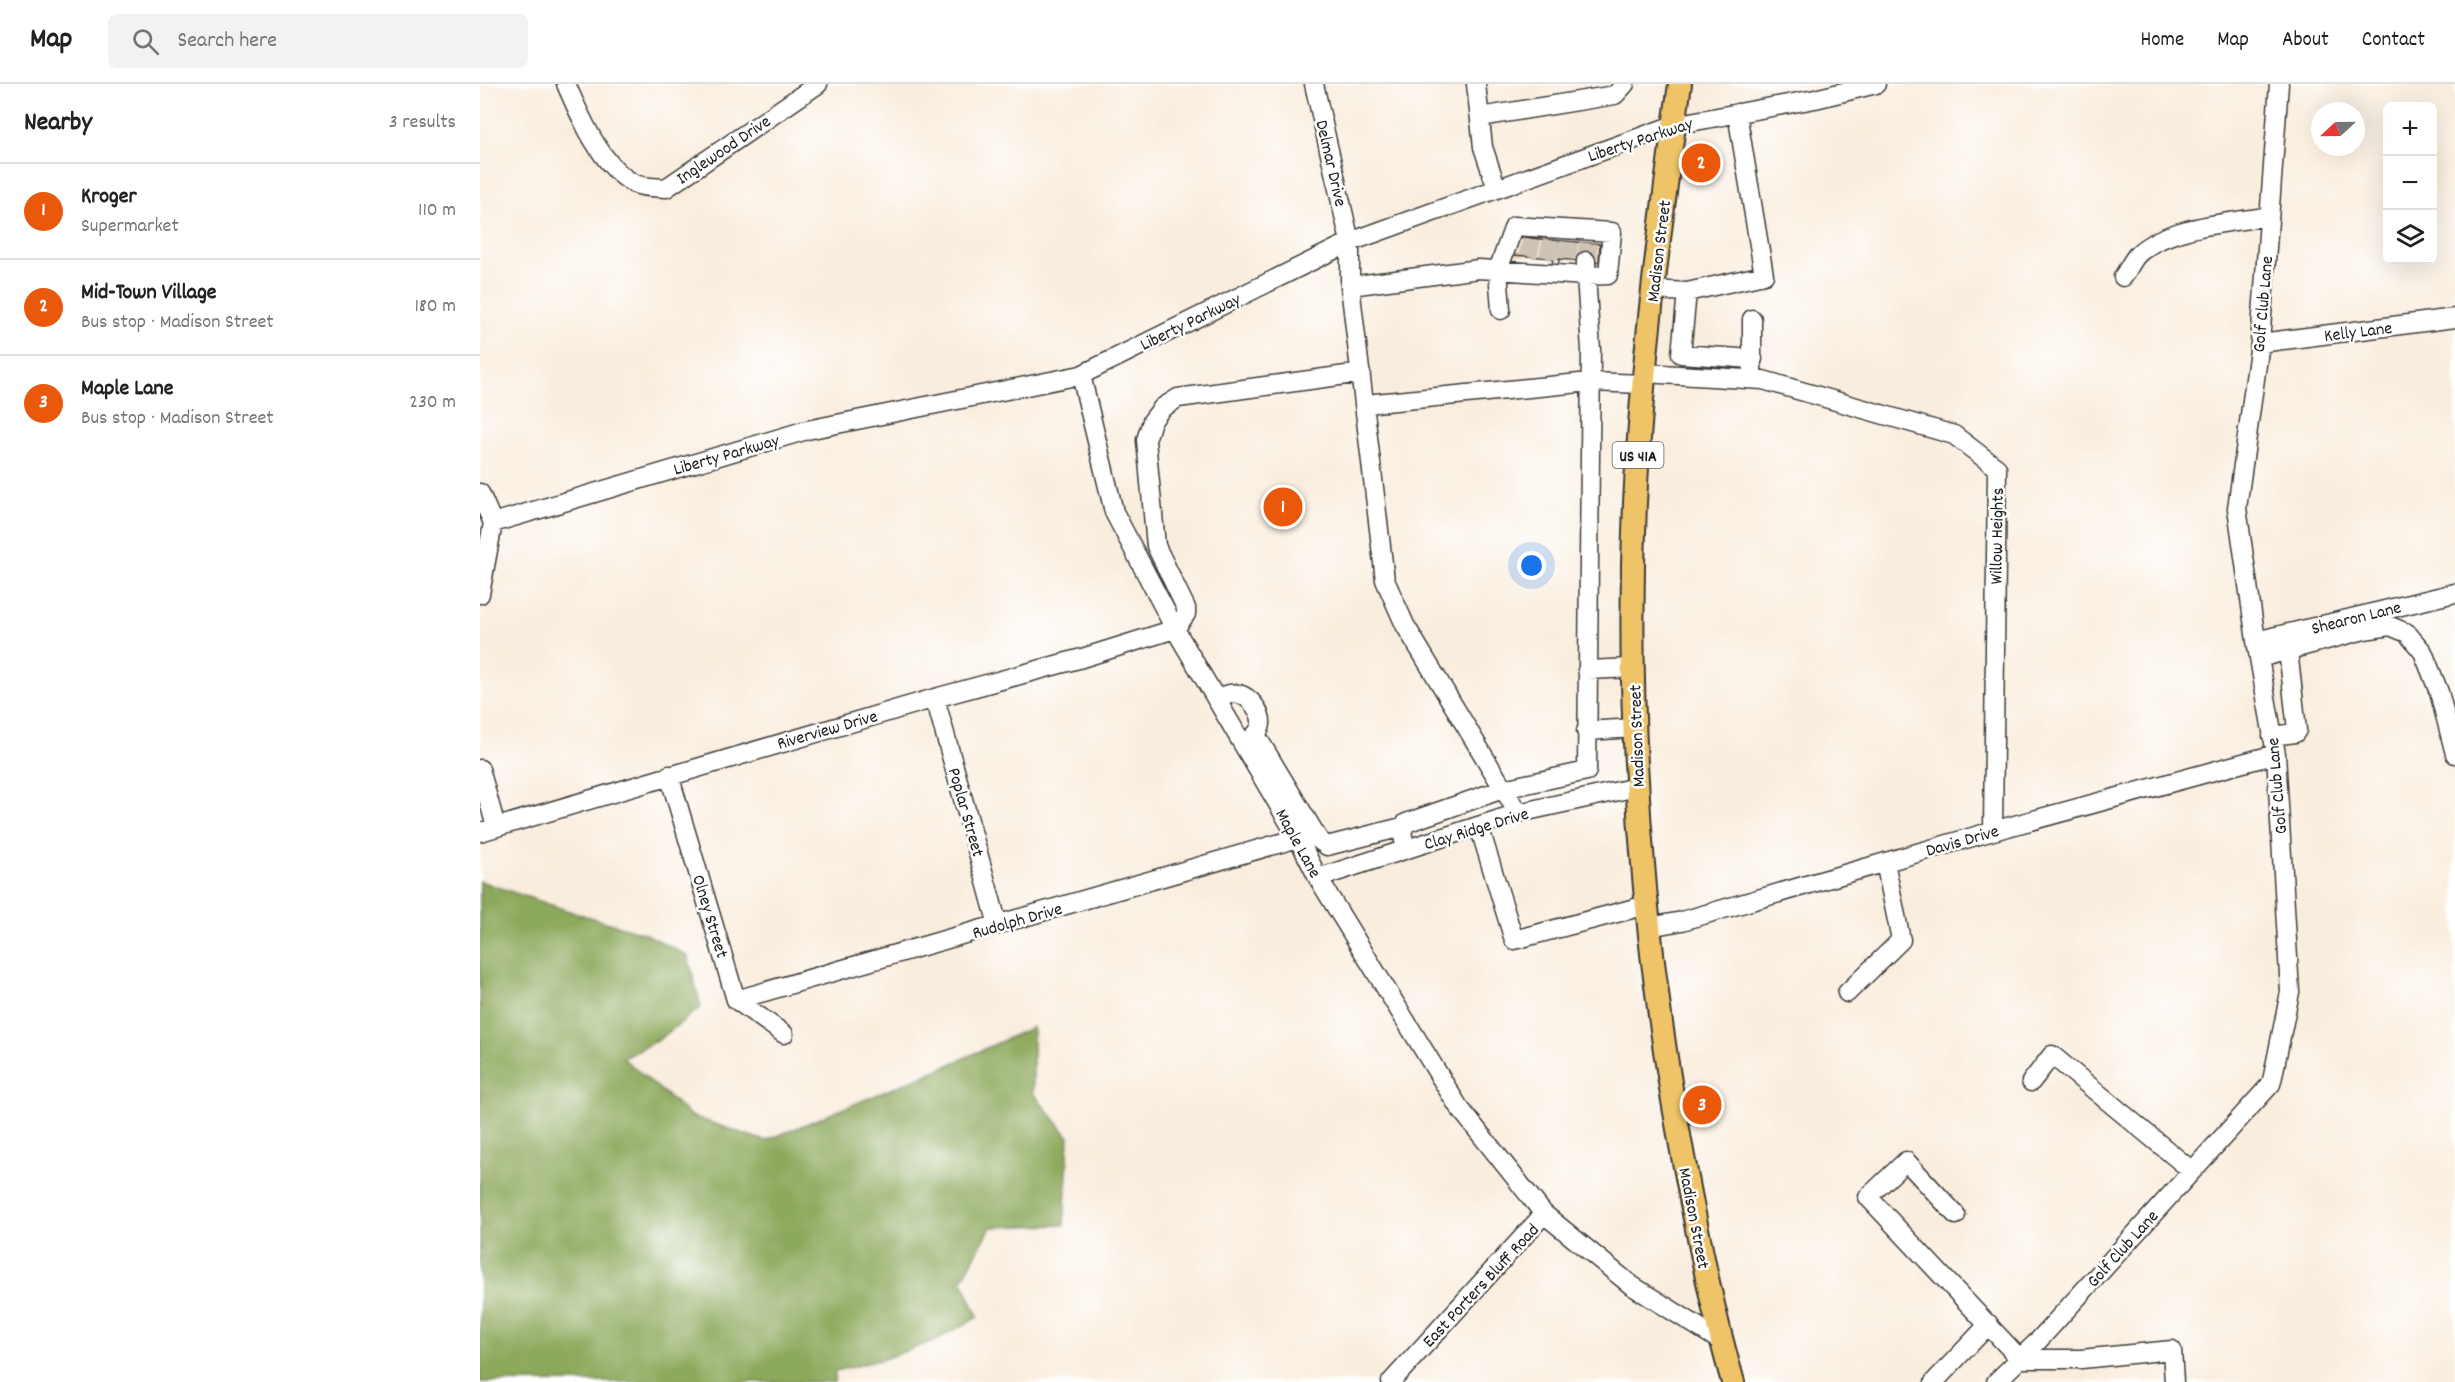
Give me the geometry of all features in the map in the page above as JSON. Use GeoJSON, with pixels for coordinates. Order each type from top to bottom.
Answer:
{"type":"FeatureCollection","features":[{"type":"Feature","properties":{"kind":"main road","name":"Madison Street"},"geometry":{"type":"LineString","coordinates":[[1680,84],[1653,290],[1635,504],[1633,668],[1637,787],[1649,927],[1672,1100],[1721,1341],[1733,1382]]}},
{"type":"Feature","properties":{"kind":"street","name":"Inglewood Drive"},"geometry":{"type":"LineString","coordinates":[[566,84],[584,123],[611,165],[634,184],[666,188],[818,84]]}},
{"type":"Feature","properties":{"kind":"street","name":"Delmar Drive"},"geometry":{"type":"LineString","coordinates":[[1314,84],[1350,242],[1350,286],[1385,580],[1405,625],[1518,813]]}},
{"type":"Feature","properties":{"kind":"street"},"geometry":{"type":"LineString","coordinates":[[1476,84],[1483,147],[1497,189]]}},
{"type":"Feature","properties":{"kind":"street"},"geometry":{"type":"LineString","coordinates":[[1480,117],[1615,95],[1625,84]]}},
{"type":"Feature","properties":{"kind":"street","name":"Liberty Parkway"},"geometry":{"type":"LineString","coordinates":[[493,523],[807,430],[1082,375],[1350,242],[1674,125],[1876,84]]}},
{"type":"Feature","properties":{"kind":"street","name":"Golf Club Lane"},"geometry":{"type":"LineString","coordinates":[[1996,1382],[2020,1359],[2271,1084],[2290,992],[2274,745],[2237,508],[2260,343],[2279,84]]}},
{"type":"Feature","properties":{"kind":"street"},"geometry":{"type":"LineString","coordinates":[[1653,290],[1687,292],[1764,275],[1737,113]]}},
{"type":"Feature","properties":{"kind":"street"},"geometry":{"type":"LineString","coordinates":[[2123,278],[2137,255],[2158,239],[2191,230],[2270,216]]}},
{"type":"Feature","properties":{"kind":"street"},"geometry":{"type":"LineString","coordinates":[[1500,310],[1498,270],[1514,226],[1530,248]]}},
{"type":"Feature","properties":{"kind":"street"},"geometry":{"type":"LineString","coordinates":[[1350,286],[1479,269],[1498,270],[1530,248],[1587,253]]}},
{"type":"Feature","properties":{"kind":"street"},"geometry":{"type":"LineString","coordinates":[[1530,248],[1587,253]]}},
{"type":"Feature","properties":{"kind":"street"},"geometry":{"type":"LineString","coordinates":[[1216,699],[1228,694],[1239,694],[1251,700],[1261,724],[1250,740],[1319,840],[1327,846],[1402,827],[1406,823],[1503,789],[1587,771],[1590,382],[1587,253]]}},
{"type":"Feature","properties":{"kind":"street"},"geometry":{"type":"LineString","coordinates":[[1687,292],[1681,354],[1752,359]]}},
{"type":"Feature","properties":{"kind":"street","name":"Kelly Lane"},"geometry":{"type":"LineString","coordinates":[[2260,343],[2455,318]]}},
{"type":"Feature","properties":{"kind":"street"},"geometry":{"type":"LineString","coordinates":[[1752,319],[1752,380]]}},
{"type":"Feature","properties":{"kind":"street"},"geometry":{"type":"LineString","coordinates":[[1690,375],[1692,355]]}},
{"type":"Feature","properties":{"kind":"street"},"geometry":{"type":"LineString","coordinates":[[1175,629],[1186,614],[1186,608],[1156,546],[1146,440],[1152,421],[1162,408],[1178,398],[1361,373]]}},
{"type":"Feature","properties":{"kind":"street","name":"Maple Lane"},"geometry":{"type":"LineString","coordinates":[[1082,375],[1114,512],[1175,629],[1216,699],[1250,740],[1318,878],[1458,1106],[1544,1214],[1631,1285],[1721,1341]]}},
{"type":"Feature","properties":{"kind":"street","name":"Willow Heights"},"geometry":{"type":"LineString","coordinates":[[1365,405],[1590,382],[1690,375],[1763,380],[1954,435],[1997,468],[1993,831]]}},
{"type":"Feature","properties":{"kind":"street"},"geometry":{"type":"LineString","coordinates":[[480,493],[493,523],[480,594]]}},
{"type":"Feature","properties":{"kind":"street","name":"Shearon Lane"},"geometry":{"type":"LineString","coordinates":[[2258,650],[2455,593]]}},
{"type":"Feature","properties":{"kind":"street"},"geometry":{"type":"LineString","coordinates":[[2258,650],[2288,650],[2364,630],[2390,626],[2407,633],[2423,652],[2439,692],[2455,754]]}},
{"type":"Feature","properties":{"kind":"street","name":"Riverview Drive"},"geometry":{"type":"LineString","coordinates":[[488,830],[669,775],[1082,658],[1175,629]]}},
{"type":"Feature","properties":{"kind":"street","name":"Davis Drive"},"geometry":{"type":"LineString","coordinates":[[1649,927],[1682,921],[1993,831],[2274,745],[2298,730],[2288,650]]}},
{"type":"Feature","properties":{"kind":"street"},"geometry":{"type":"LineString","coordinates":[[1587,670],[1633,668]]}},
{"type":"Feature","properties":{"kind":"street","name":"Poplar Street"},"geometry":{"type":"LineString","coordinates":[[935,698],[998,925]]}},
{"type":"Feature","properties":{"kind":"street"},"geometry":{"type":"LineString","coordinates":[[1587,731],[1635,728]]}},
{"type":"Feature","properties":{"kind":"street"},"geometry":{"type":"LineString","coordinates":[[480,769],[488,830]]}},
{"type":"Feature","properties":{"kind":"street","name":"Olney Street"},"geometry":{"type":"LineString","coordinates":[[669,775],[736,1000]]}},
{"type":"Feature","properties":{"kind":"street","name":"Clay Ridge Drive"},"geometry":{"type":"LineString","coordinates":[[1318,878],[1518,813],[1637,787]]}},
{"type":"Feature","properties":{"kind":"street"},"geometry":{"type":"LineString","coordinates":[[1479,826],[1514,940],[1647,904]]}},
{"type":"Feature","properties":{"kind":"street"},"geometry":{"type":"LineString","coordinates":[[1402,827],[1406,849]]}},
{"type":"Feature","properties":{"kind":"street","name":"Rudolph Drive"},"geometry":{"type":"LineString","coordinates":[[736,1000],[1298,838]]}},
{"type":"Feature","properties":{"kind":"street"},"geometry":{"type":"LineString","coordinates":[[1847,993],[1901,940],[1885,862]]}},
{"type":"Feature","properties":{"kind":"street"},"geometry":{"type":"LineString","coordinates":[[736,1000],[784,1034]]}},
{"type":"Feature","properties":{"kind":"street"},"geometry":{"type":"LineString","coordinates":[[2031,1082],[2052,1055],[2192,1171]]}},
{"type":"Feature","properties":{"kind":"street"},"geometry":{"type":"LineString","coordinates":[[1956,1215],[1906,1161],[1868,1197],[1989,1323],[2020,1359],[2081,1359],[2172,1350],[2174,1382]]}},
{"type":"Feature","properties":{"kind":"street","name":"East Porters Bluff Road"},"geometry":{"type":"LineString","coordinates":[[1391,1382],[1407,1374],[1544,1214]]}},
{"type":"Feature","properties":{"kind":"street"},"geometry":{"type":"LineString","coordinates":[[1934,1382],[1989,1323]]}},
{"type":"Feature","properties":{"kind":"green space"},"geometry":{"type":"Polygon","coordinates":[[[480,881],[646,934],[688,956],[701,1007],[661,1038],[623,1058],[691,1116],[765,1141],[949,1065],[1033,1027],[1033,1093],[1069,1137],[1064,1225],[991,1227],[962,1280],[978,1317],[936,1340],[884,1359],[835,1371],[834,1382],[480,1382],[480,881]]]}},
{"type":"Feature","properties":{"kind":"building"},"geometry":{"type":"Polygon","coordinates":[[[1514,237],[1600,244],[1599,262],[1559,259],[1558,267],[1552,267],[1553,258],[1513,255],[1514,237]]]}},
{"type":"Feature","properties":{"kind":"tunnel"},"geometry":{"type":"LineString","coordinates":[[1528,256],[1532,239]]}},
{"type":"Feature","properties":{"kind":"tunnel"},"geometry":{"type":"LineString","coordinates":[[1548,258],[1552,240]]}},
{"type":"Feature","properties":{"kind":"tunnel"},"geometry":{"type":"LineString","coordinates":[[1567,259],[1569,242]]}},
{"type":"Feature","properties":{"kind":"tunnel"},"geometry":{"type":"LineString","coordinates":[[1586,261],[1588,243]]}},
{"type":"Feature","properties":{"kind":"place","name":"Mid-Town Village"},"geometry":{"type":"Point","coordinates":[1701,163]}},
{"type":"Feature","properties":{"kind":"place","name":"Kroger"},"geometry":{"type":"Point","coordinates":[1283,507]}},
{"type":"Feature","properties":{"kind":"place","name":"Maple Lane"},"geometry":{"type":"Point","coordinates":[1702,1105]}}]}
